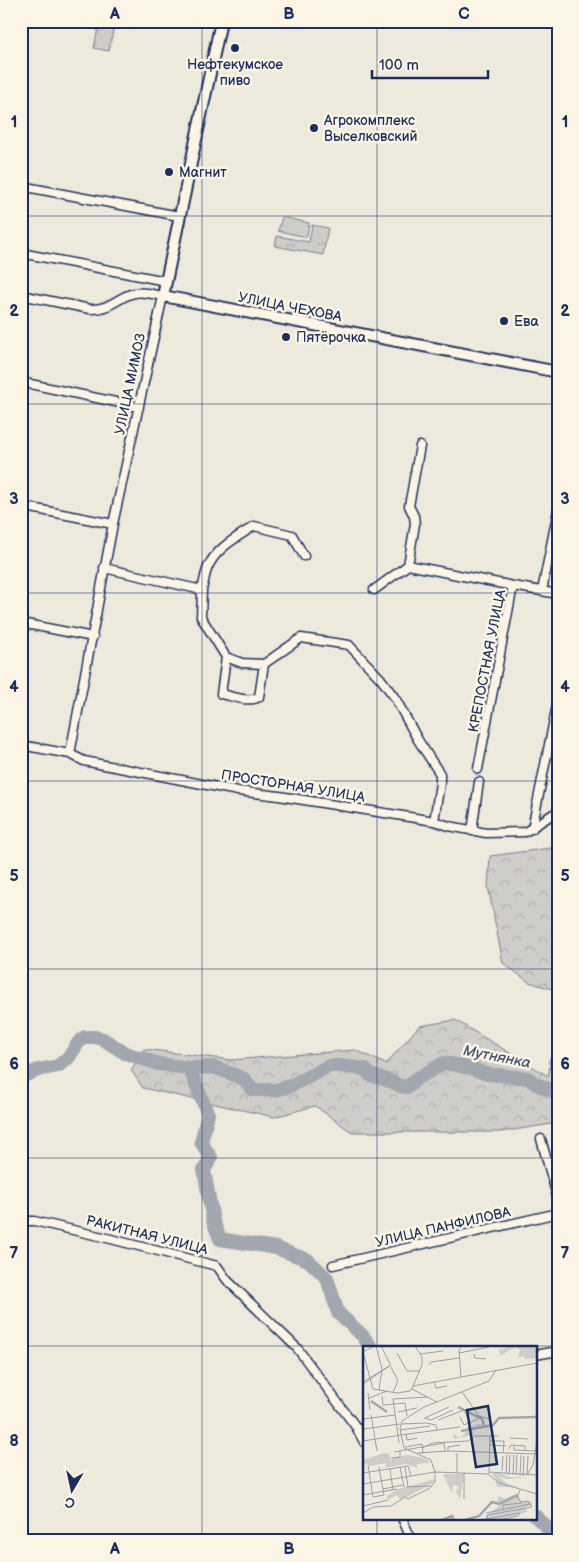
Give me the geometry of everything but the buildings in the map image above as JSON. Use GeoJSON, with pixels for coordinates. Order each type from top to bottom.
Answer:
{"type":"FeatureCollection","features":[{"type":"Feature","properties":{"kind":"street","name":"УЛИЦА МИМОЗ"},"geometry":{"type":"LineString","coordinates":[[70,754],[113,524],[221,21]]}},
{"type":"Feature","properties":{"kind":"street"},"geometry":{"type":"LineString","coordinates":[[21,186],[180,216]]}},
{"type":"Feature","properties":{"kind":"street"},"geometry":{"type":"LineString","coordinates":[[21,253],[166,281]]}},
{"type":"Feature","properties":{"kind":"street","name":"УЛИЦА ЧЕХОВА"},"geometry":{"type":"LineString","coordinates":[[21,295],[90,309],[100,309],[134,293],[143,292],[558,372]]}},
{"type":"Feature","properties":{"kind":"street"},"geometry":{"type":"LineString","coordinates":[[21,382],[139,407]]}},
{"type":"Feature","properties":{"kind":"street"},"geometry":{"type":"LineString","coordinates":[[374,590],[408,565],[414,524],[414,516],[409,506],[420,446]]}},
{"type":"Feature","properties":{"kind":"street"},"geometry":{"type":"LineString","coordinates":[[21,506],[113,524]]}},
{"type":"Feature","properties":{"kind":"street"},"geometry":{"type":"LineString","coordinates":[[542,591],[558,510]]}},
{"type":"Feature","properties":{"kind":"street"},"geometry":{"type":"LineString","coordinates":[[264,664],[260,697],[256,699],[240,698],[221,694],[226,657],[201,617],[202,590],[208,566],[215,556],[233,540],[254,526],[292,534],[304,556]]}},
{"type":"Feature","properties":{"kind":"street"},"geometry":{"type":"LineString","coordinates":[[408,565],[513,586]]}},
{"type":"Feature","properties":{"kind":"street"},"geometry":{"type":"LineString","coordinates":[[104,568],[202,590]]}},
{"type":"Feature","properties":{"kind":"street","name":"КРЕПОСТНАЯ УЛИЦА"},"geometry":{"type":"LineString","coordinates":[[478,769],[513,586],[558,594]]}},
{"type":"Feature","properties":{"kind":"street"},"geometry":{"type":"LineString","coordinates":[[21,623],[93,637]]}},
{"type":"Feature","properties":{"kind":"street"},"geometry":{"type":"LineString","coordinates":[[226,657],[242,662],[264,664],[301,638],[350,645],[382,679],[396,698],[418,740],[440,774],[434,821]]}},
{"type":"Feature","properties":{"kind":"street"},"geometry":{"type":"LineString","coordinates":[[532,829],[558,700]]}},
{"type":"Feature","properties":{"kind":"street","name":"ПРОСТОРНАЯ УЛИЦА"},"geometry":{"type":"LineString","coordinates":[[21,745],[70,754],[84,761],[238,792],[279,796],[434,821],[472,831],[525,832],[558,811]]}},
{"type":"Feature","properties":{"kind":"street"},"geometry":{"type":"LineString","coordinates":[[472,831],[479,782]]}},
{"type":"Feature","properties":{"kind":"street"},"geometry":{"type":"LineString","coordinates":[[541,1139],[558,1200]]}},
{"type":"Feature","properties":{"kind":"street","name":"УЛИЦА ПАНФИЛОВА"},"geometry":{"type":"LineString","coordinates":[[333,1265],[558,1215]]}},
{"type":"Feature","properties":{"kind":"street","name":"РАКИТНАЯ УЛИЦА"},"geometry":{"type":"LineString","coordinates":[[21,1221],[34,1221],[103,1236],[217,1266],[227,1280],[297,1348],[356,1427],[363,1440]]}},
{"type":"Feature","properties":{"kind":"street"},"geometry":{"type":"LineString","coordinates":[[536,1355],[558,1352]]}},
{"type":"Feature","properties":{"kind":"street"},"geometry":{"type":"LineString","coordinates":[[403,1520],[412,1541]]}},
{"type":"Feature","properties":{"kind":"green space"},"geometry":{"type":"Polygon","coordinates":[[[99,23],[114,26],[109,51],[94,48],[99,23]]]}},
{"type":"Feature","properties":{"kind":"green space"},"geometry":{"type":"Polygon","coordinates":[[[282,217],[309,223],[307,237],[278,231],[282,217]]]}},
{"type":"Feature","properties":{"kind":"green space"},"geometry":{"type":"Polygon","coordinates":[[[312,225],[328,228],[323,255],[275,246],[277,236],[309,242],[312,225]]]}},
{"type":"Feature","properties":{"kind":"green space"},"geometry":{"type":"Polygon","coordinates":[[[558,847],[558,991],[529,982],[503,963],[488,886],[490,856],[558,847]]]}},
{"type":"Feature","properties":{"kind":"green space"},"geometry":{"type":"Polygon","coordinates":[[[455,1020],[548,1076],[558,1024],[558,1123],[501,1132],[352,1132],[315,1106],[274,1117],[143,1088],[131,1070],[144,1049],[231,1060],[355,1050],[386,1064],[419,1026],[455,1020]]]}},
{"type":"Feature","properties":{"kind":"waterway","name":"Мутнянка"},"geometry":{"type":"LineString","coordinates":[[21,1077],[38,1070],[58,1066],[69,1057],[78,1043],[85,1037],[95,1037],[103,1039],[125,1053],[159,1064],[189,1068],[214,1067],[244,1079],[253,1090],[276,1090],[290,1086],[329,1066],[365,1069],[370,1075],[408,1087],[416,1079],[444,1063],[467,1067],[487,1074],[528,1078],[536,1084],[553,1091],[558,1090]]}},
{"type":"Feature","properties":{"kind":"waterway","name":"Мутнянка"},"geometry":{"type":"LineString","coordinates":[[558,1059],[555,1062],[558,1067]]}},
{"type":"Feature","properties":{"kind":"waterway"},"geometry":{"type":"LineString","coordinates":[[189,1068],[208,1114],[201,1142],[211,1158],[204,1170],[213,1221],[220,1239],[276,1248],[308,1260],[327,1278],[338,1313],[362,1335],[370,1346]]}},
{"type":"Feature","properties":{"kind":"waterway"},"geometry":{"type":"LineString","coordinates":[[536,1517],[558,1537]]}},
{"type":"Feature","properties":{"kind":"place","name":"Нефтекумское пиво"},"geometry":{"type":"Point","coordinates":[235,48]}},
{"type":"Feature","properties":{"kind":"place","name":"Агрокомплекс Выселковский"},"geometry":{"type":"Point","coordinates":[314,128]}},
{"type":"Feature","properties":{"kind":"place","name":"Магнит"},"geometry":{"type":"Point","coordinates":[169,172]}},
{"type":"Feature","properties":{"kind":"place","name":"Ева"},"geometry":{"type":"Point","coordinates":[504,321]}},
{"type":"Feature","properties":{"kind":"place","name":"Пятёрочка"},"geometry":{"type":"Point","coordinates":[286,337]}}]}
